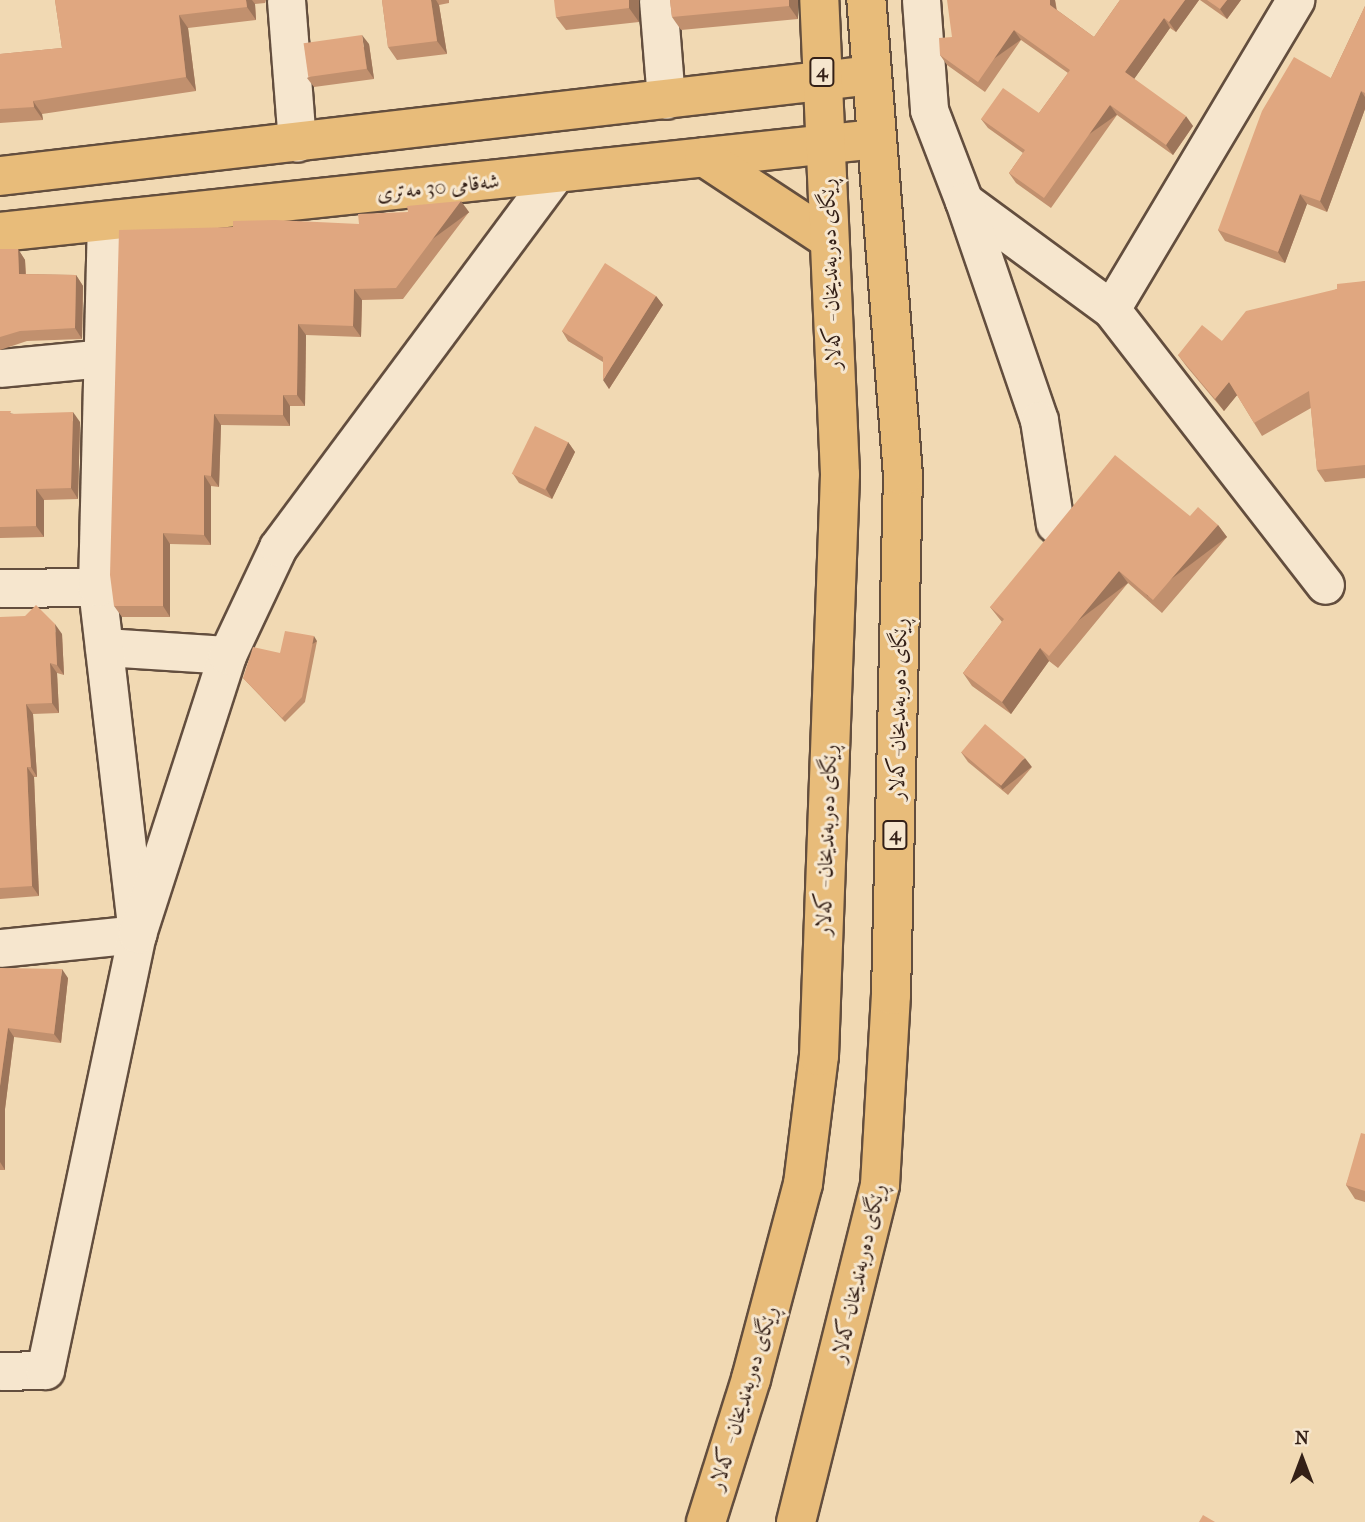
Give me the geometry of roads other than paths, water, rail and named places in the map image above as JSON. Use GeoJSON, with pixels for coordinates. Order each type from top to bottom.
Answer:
{"type":"FeatureCollection","features":[{"type":"Feature","properties":{"kind":"main road","name":"4"},"geometry":{"type":"LineString","coordinates":[[819,0],[826,144]]}},
{"type":"Feature","properties":{"kind":"main road","name":"4"},"geometry":{"type":"LineString","coordinates":[[866,0],[876,139]]}},
{"type":"Feature","properties":{"kind":"main road"},"geometry":{"type":"LineString","coordinates":[[0,176],[871,75]]}},
{"type":"Feature","properties":{"kind":"main road"},"geometry":{"type":"LineString","coordinates":[[683,98],[704,157],[827,238]]}},
{"type":"Feature","properties":{"kind":"main road","name":"شەقامی 30 مەتری"},"geometry":{"type":"LineString","coordinates":[[0,232],[876,139]]}},
{"type":"Feature","properties":{"kind":"main road","name":"ڕێگای دەربەندیخان-کەلار"},"geometry":{"type":"LineString","coordinates":[[796,1522],[880,1185],[890,1009],[903,476],[876,139]]}},
{"type":"Feature","properties":{"kind":"main road","name":"ڕێگای دەربەندیخان - کەلار"},"geometry":{"type":"LineString","coordinates":[[706,1522],[751,1380],[803,1184],[819,1056],[840,474],[827,238],[826,144]]}},
{"type":"Feature","properties":{"kind":"street"},"geometry":{"type":"LineString","coordinates":[[286,0],[297,143]]}},
{"type":"Feature","properties":{"kind":"street"},"geometry":{"type":"LineString","coordinates":[[658,0],[683,98]]}},
{"type":"Feature","properties":{"kind":"street"},"geometry":{"type":"LineString","coordinates":[[921,0],[929,110],[964,201],[1039,420],[1055,524]]}},
{"type":"Feature","properties":{"kind":"street"},"geometry":{"type":"LineString","coordinates":[[1111,309],[1295,0]]}},
{"type":"Feature","properties":{"kind":"street"},"geometry":{"type":"LineString","coordinates":[[0,1371],[45,1370],[136,934],[227,655],[278,547],[555,174]]}},
{"type":"Feature","properties":{"kind":"street"},"geometry":{"type":"LineString","coordinates":[[964,201],[1111,309],[1325,584]]}},
{"type":"Feature","properties":{"kind":"street"},"geometry":{"type":"LineString","coordinates":[[106,221],[97,587],[136,934]]}},
{"type":"Feature","properties":{"kind":"street"},"geometry":{"type":"LineString","coordinates":[[0,368],[103,358]]}},
{"type":"Feature","properties":{"kind":"street"},"geometry":{"type":"LineString","coordinates":[[0,587],[97,587]]}},
{"type":"Feature","properties":{"kind":"street"},"geometry":{"type":"LineString","coordinates":[[104,647],[227,655]]}},
{"type":"Feature","properties":{"kind":"street"},"geometry":{"type":"LineString","coordinates":[[0,948],[136,934]]}}]}
